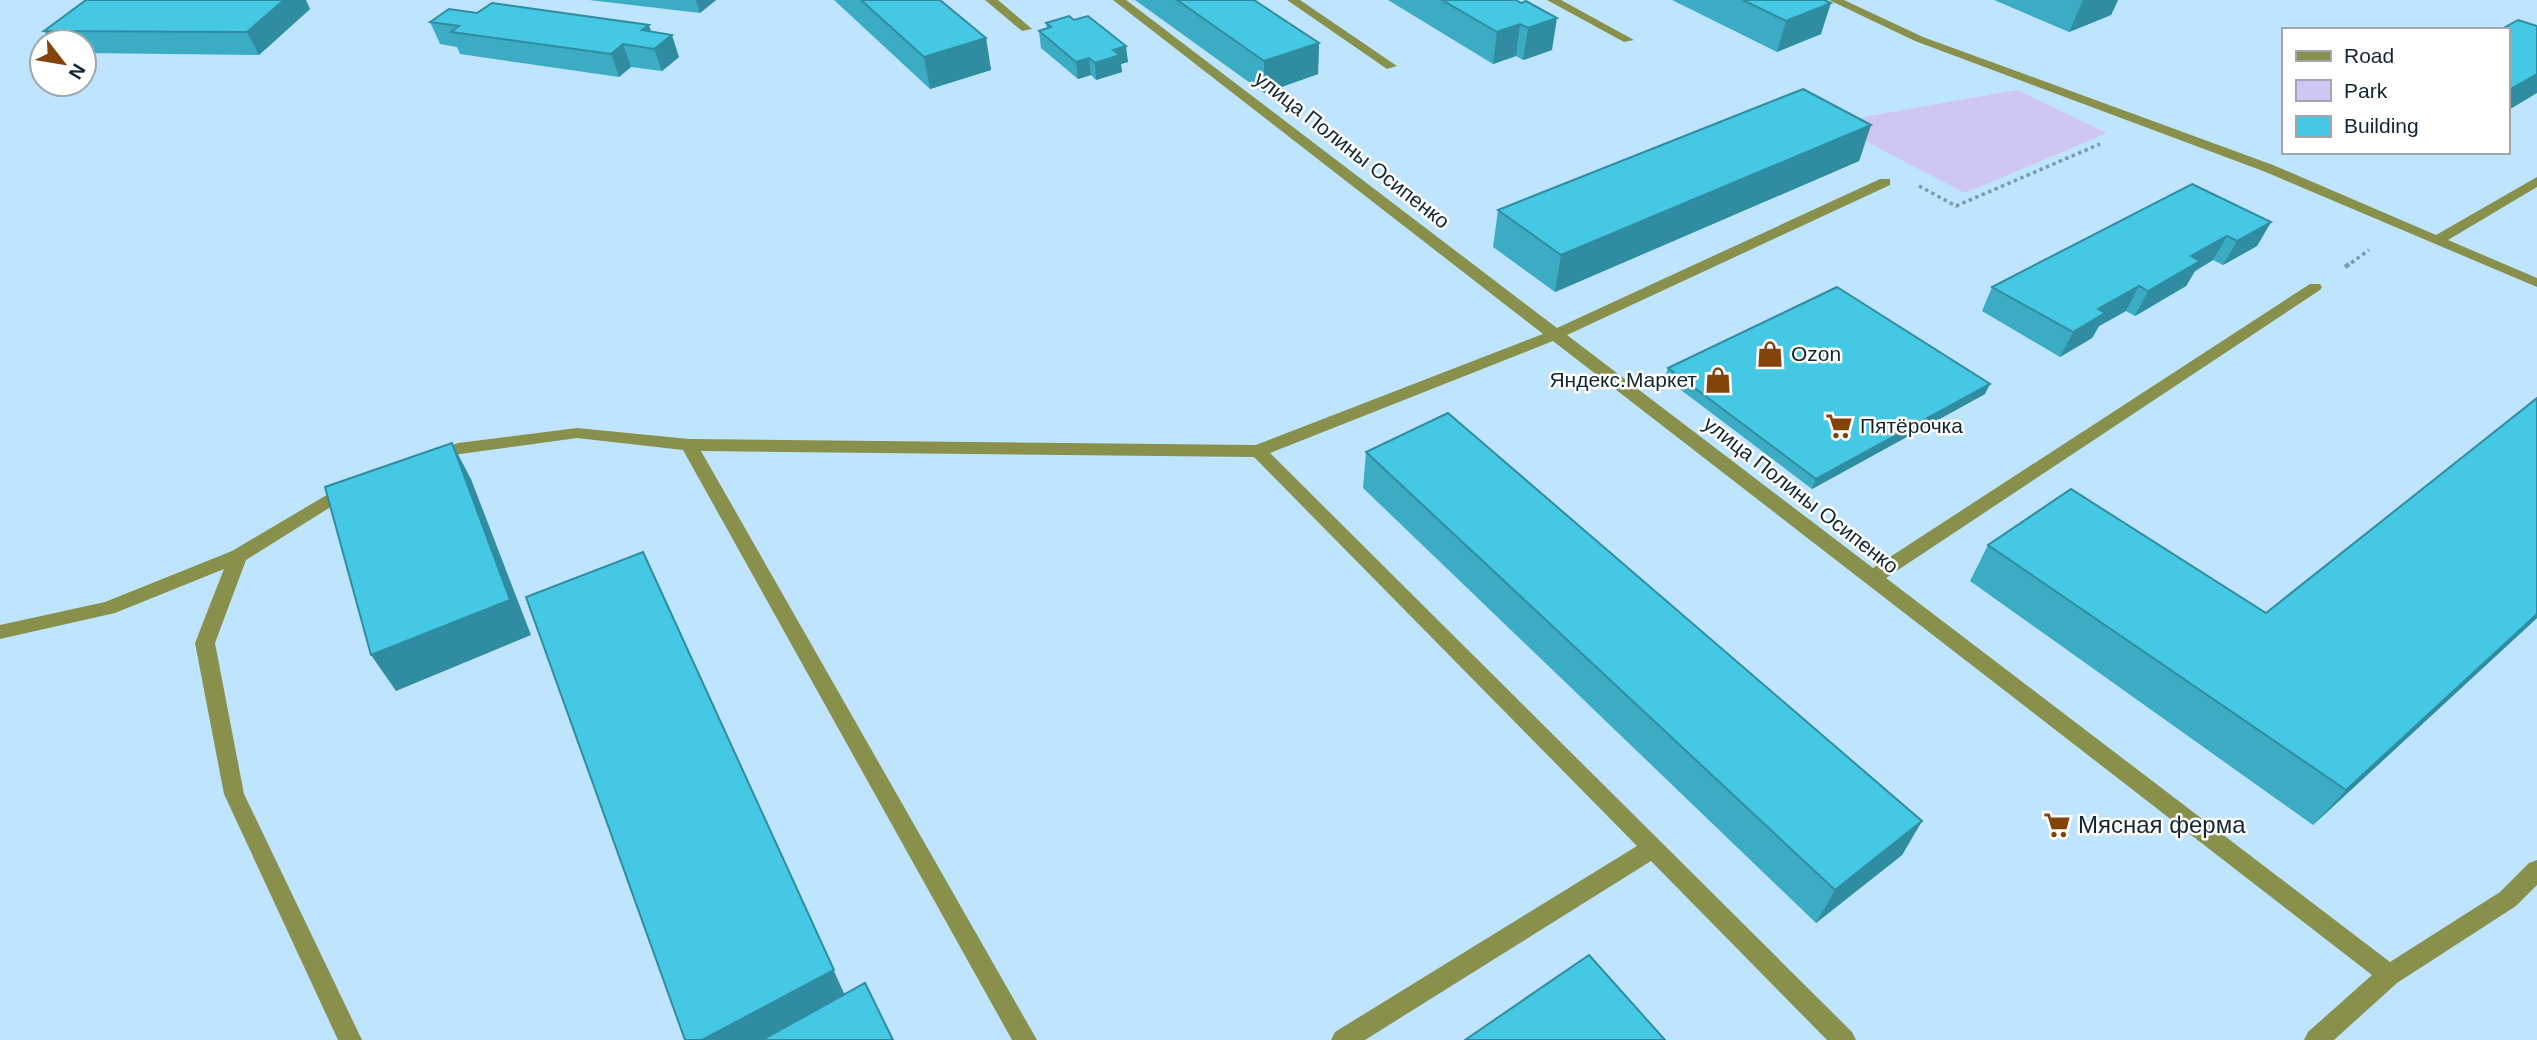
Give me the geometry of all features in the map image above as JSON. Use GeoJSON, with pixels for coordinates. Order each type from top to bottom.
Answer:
{"type":"FeatureCollection","features":[{"type":"Feature","properties":{"kind":"street"},"geometry":{"type":"LineString","coordinates":[[991,0],[1026,29]]}},
{"type":"Feature","properties":{"kind":"street","name":"улица Полины Осипенко"},"geometry":{"type":"LineString","coordinates":[[1119,0],[2389,975]]}},
{"type":"Feature","properties":{"kind":"street"},"geometry":{"type":"LineString","coordinates":[[1293,0],[1391,66]]}},
{"type":"Feature","properties":{"kind":"street"},"geometry":{"type":"LineString","coordinates":[[1553,0],[1628,40]]}},
{"type":"Feature","properties":{"kind":"street"},"geometry":{"type":"LineString","coordinates":[[1835,0],[1919,39],[2269,168],[2537,283]]}},
{"type":"Feature","properties":{"kind":"street"},"geometry":{"type":"LineString","coordinates":[[2437,240],[2537,181]]}},
{"type":"Feature","properties":{"kind":"street"},"geometry":{"type":"LineString","coordinates":[[420,462],[458,449],[577,433],[689,444],[1258,451],[1555,335],[1885,182]]}},
{"type":"Feature","properties":{"kind":"street"},"geometry":{"type":"LineString","coordinates":[[1872,578],[2315,288]]}},
{"type":"Feature","properties":{"kind":"street"},"geometry":{"type":"LineString","coordinates":[[689,444],[1025,1040]]}},
{"type":"Feature","properties":{"kind":"street"},"geometry":{"type":"LineString","coordinates":[[1258,451],[1844,1040]]}},
{"type":"Feature","properties":{"kind":"street"},"geometry":{"type":"LineString","coordinates":[[0,632],[108,608],[238,556],[344,490],[370,481]]}},
{"type":"Feature","properties":{"kind":"street"},"geometry":{"type":"LineString","coordinates":[[238,556],[205,643],[234,794],[350,1040]]}},
{"type":"Feature","properties":{"kind":"street"},"geometry":{"type":"LineString","coordinates":[[1343,1040],[1653,848]]}},
{"type":"Feature","properties":{"kind":"street"},"geometry":{"type":"LineString","coordinates":[[2316,1040],[2389,975],[2508,899],[2537,870]]}},
{"type":"Feature","properties":{"kind":"path"},"geometry":{"type":"LineString","coordinates":[[1885,182],[1899,175],[1956,205],[2148,124]]}},
{"type":"Feature","properties":{"kind":"path"},"geometry":{"type":"LineString","coordinates":[[2315,288],[2404,226]]}},
{"type":"Feature","properties":{"kind":"green space"},"geometry":{"type":"Polygon","coordinates":[[[2017,90],[2107,133],[1965,193],[1830,123],[2017,90]]]}},
{"type":"Feature","properties":{"kind":"building"},"geometry":{"type":"Polygon","coordinates":[[[86,0],[284,0],[247,32],[98,31],[98,28],[48,28],[86,0]]]}},
{"type":"Feature","properties":{"kind":"building"},"geometry":{"type":"Polygon","coordinates":[[[861,0],[940,0],[986,38],[924,57],[861,0]]]}},
{"type":"Feature","properties":{"kind":"building"},"geometry":{"type":"Polygon","coordinates":[[[1177,0],[1254,0],[1319,43],[1264,61],[1177,0]]]}},
{"type":"Feature","properties":{"kind":"building"},"geometry":{"type":"Polygon","coordinates":[[[1442,0],[1526,1],[1557,18],[1528,28],[1520,24],[1497,32],[1442,0]]]}},
{"type":"Feature","properties":{"kind":"building"},"geometry":{"type":"Polygon","coordinates":[[[1743,0],[1824,0],[1831,3],[1786,21],[1743,0]]]}},
{"type":"Feature","properties":{"kind":"building"},"geometry":{"type":"Polygon","coordinates":[[[492,3],[649,25],[642,30],[672,35],[654,49],[623,44],[611,54],[451,32],[459,26],[430,22],[449,9],[477,13],[492,3]]]}},
{"type":"Feature","properties":{"kind":"building"},"geometry":{"type":"Polygon","coordinates":[[[1069,16],[1074,20],[1088,16],[1126,46],[1113,50],[1120,55],[1095,63],[1089,58],[1076,62],[1039,31],[1051,27],[1046,23],[1069,16]]]}},
{"type":"Feature","properties":{"kind":"building"},"geometry":{"type":"Polygon","coordinates":[[[2518,20],[2537,26],[2537,74],[2509,90],[2509,28],[2504,28],[2518,20]]]}},
{"type":"Feature","properties":{"kind":"building"},"geometry":{"type":"Polygon","coordinates":[[[1803,89],[1871,125],[1561,255],[1498,210],[1803,89]]]}},
{"type":"Feature","properties":{"kind":"building"},"geometry":{"type":"Polygon","coordinates":[[[2192,184],[2271,222],[2237,241],[2227,236],[2191,256],[2200,261],[2148,291],[2139,286],[2098,309],[2105,313],[2073,332],[1992,287],[2192,184]]]}},
{"type":"Feature","properties":{"kind":"building"},"geometry":{"type":"Polygon","coordinates":[[[1837,287],[1990,384],[1816,479],[1668,368],[1837,287]]]}},
{"type":"Feature","properties":{"kind":"building"},"geometry":{"type":"Polygon","coordinates":[[[2537,398],[2537,614],[2346,790],[1988,545],[2071,489],[2266,613],[2537,398]]]}},
{"type":"Feature","properties":{"kind":"building"},"geometry":{"type":"Polygon","coordinates":[[[1448,413],[1922,821],[1835,890],[1366,452],[1448,413]]]}},
{"type":"Feature","properties":{"kind":"building"},"geometry":{"type":"Polygon","coordinates":[[[452,443],[510,600],[371,655],[325,487],[452,443]]]}},
{"type":"Feature","properties":{"kind":"building"},"geometry":{"type":"Polygon","coordinates":[[[643,552],[834,970],[702,1040],[685,1040],[526,597],[643,552]]]}},
{"type":"Feature","properties":{"kind":"building"},"geometry":{"type":"Polygon","coordinates":[[[1589,955],[1665,1040],[1465,1040],[1589,955]]]}},
{"type":"Feature","properties":{"kind":"building"},"geometry":{"type":"Polygon","coordinates":[[[865,983],[893,1040],[762,1040],[865,983]]]}},
{"type":"Feature","properties":{"kind":"place","name":"Ozon"},"geometry":{"type":"Point","coordinates":[1770,354]}},
{"type":"Feature","properties":{"kind":"place","name":"Яндекс.Маркет"},"geometry":{"type":"Point","coordinates":[1718,380]}},
{"type":"Feature","properties":{"kind":"place","name":"Пятёрочка"},"geometry":{"type":"Point","coordinates":[1839,426]}},
{"type":"Feature","properties":{"kind":"place","name":"Мясная ферма"},"geometry":{"type":"Point","coordinates":[2057,825]}}]}
